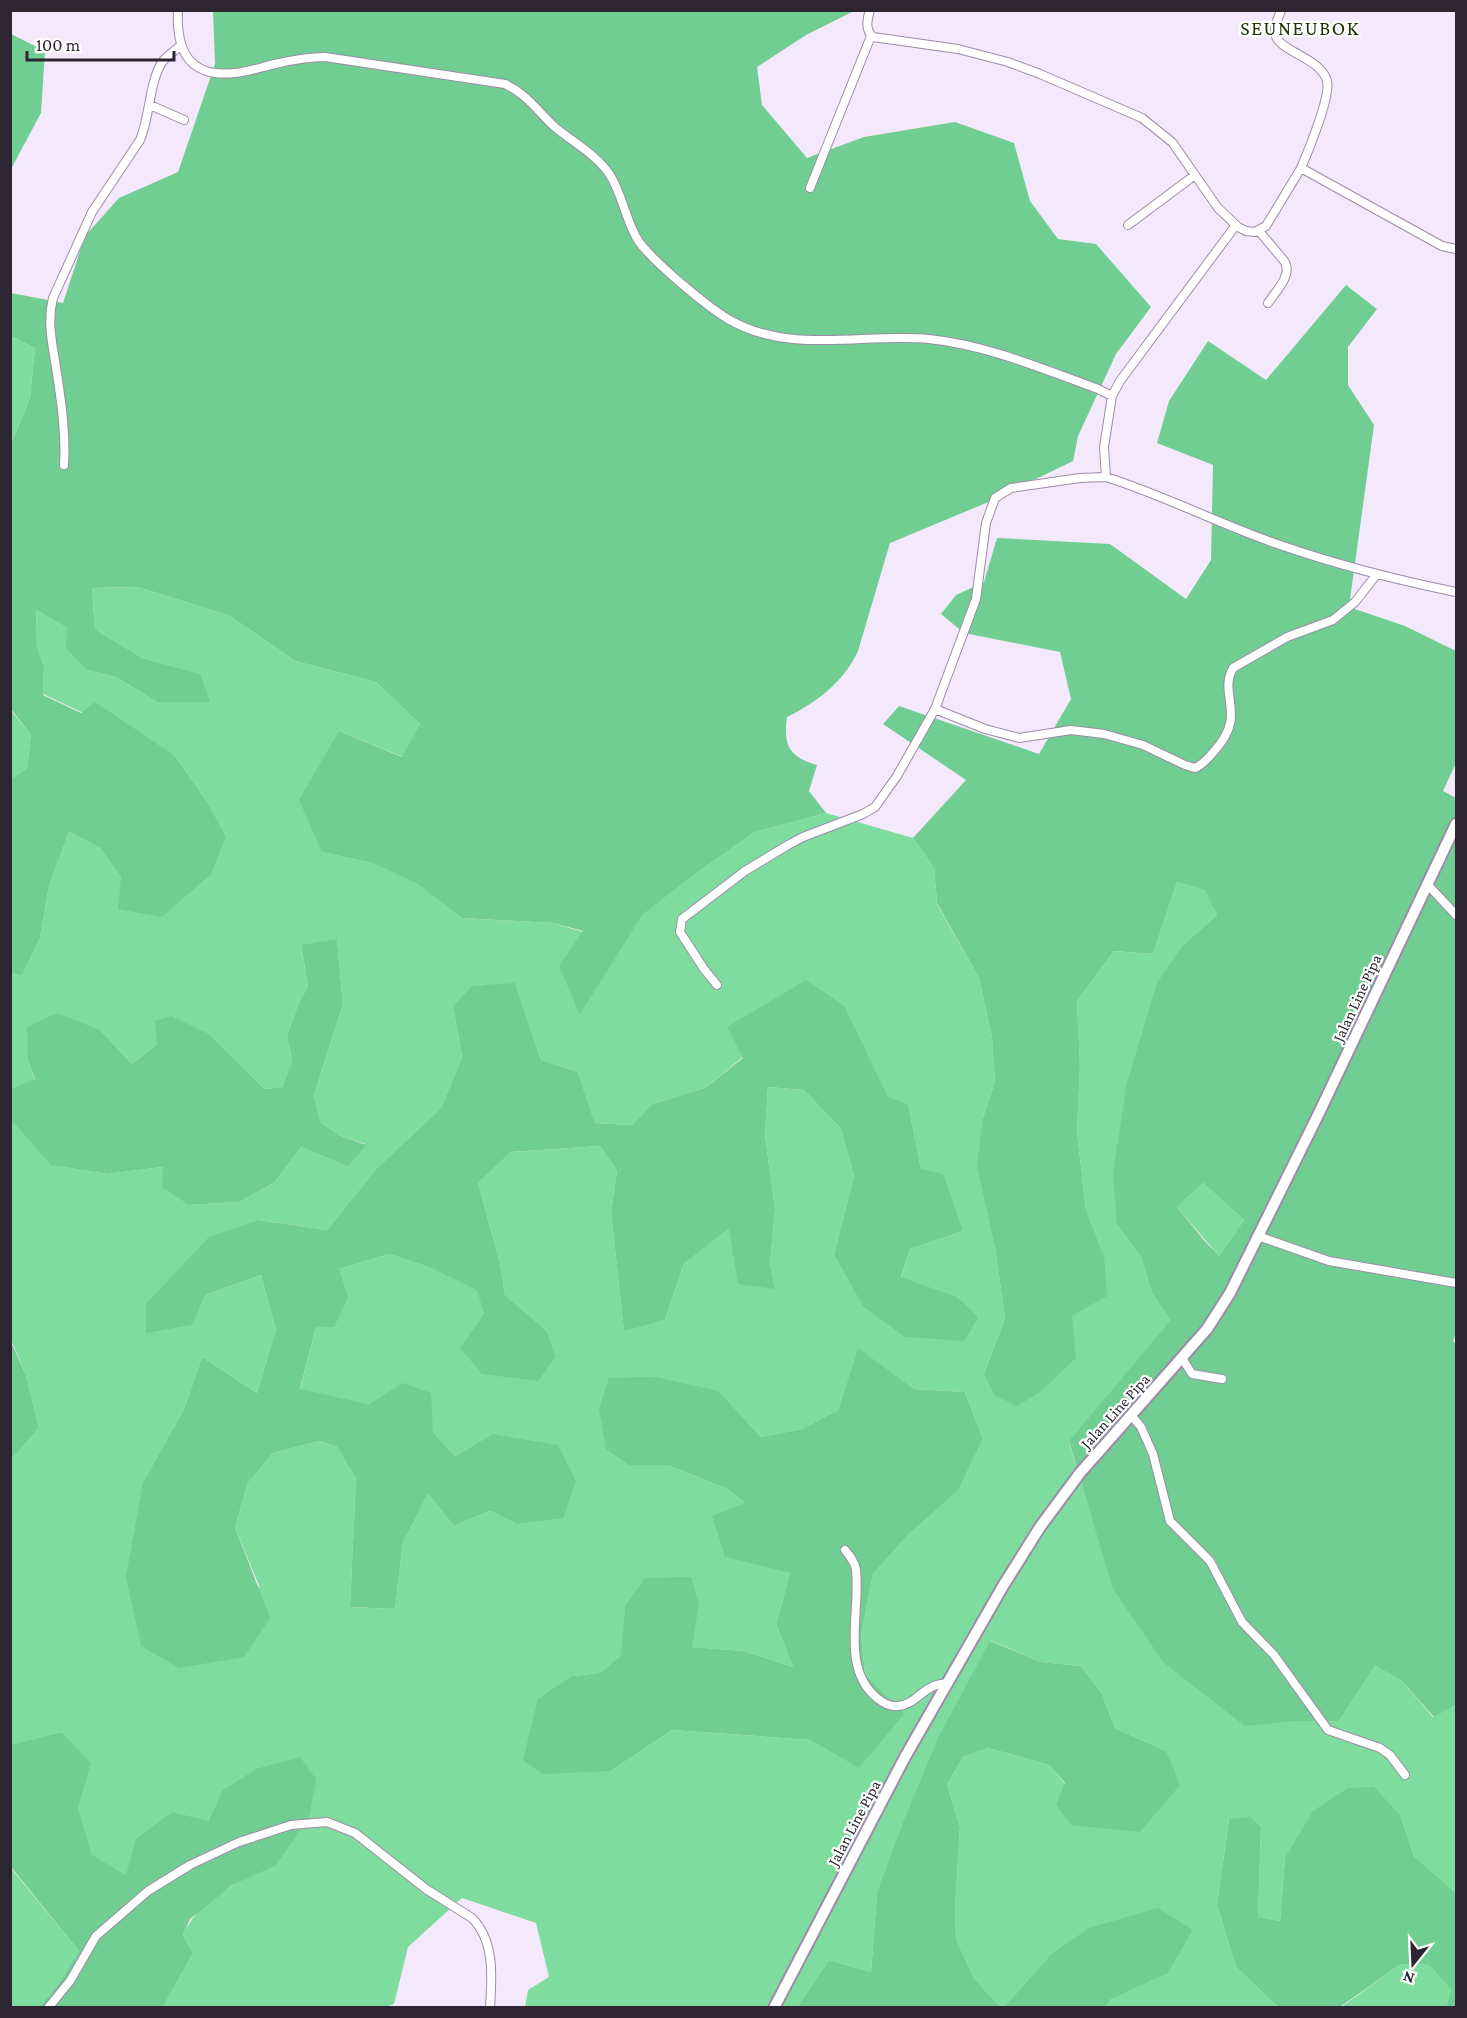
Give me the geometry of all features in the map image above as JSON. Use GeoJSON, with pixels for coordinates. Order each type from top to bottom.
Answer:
{"type":"FeatureCollection","features":[{"type":"Feature","properties":{"kind":"main road","name":"Jalan Line Pipa"},"geometry":{"type":"LineString","coordinates":[[774,2007],[905,1757],[1003,1586],[1040,1527],[1080,1473],[1207,1329],[1230,1293],[1456,824]]}},
{"type":"Feature","properties":{"kind":"street"},"geometry":{"type":"LineString","coordinates":[[178,10],[177,31],[180,46],[188,58],[196,66],[222,73],[237,73],[297,59],[325,57],[505,84],[523,94],[549,122],[596,158],[610,174],[636,237],[645,249],[696,295],[731,320],[760,331],[808,340],[900,338],[956,343],[1073,380],[1112,396]]}},
{"type":"Feature","properties":{"kind":"street"},"geometry":{"type":"LineString","coordinates":[[810,188],[871,36],[867,24],[870,10]]}},
{"type":"Feature","properties":{"kind":"street"},"geometry":{"type":"LineString","coordinates":[[871,36],[890,41],[983,54],[1040,74],[1148,122],[1166,135],[1180,152],[1218,208],[1246,231],[1259,231],[1271,219],[1300,168],[1324,103],[1328,81],[1316,64],[1275,37],[1281,10]]}},
{"type":"Feature","properties":{"kind":"street"},"geometry":{"type":"LineString","coordinates":[[64,465],[64,420],[50,334],[52,304],[92,212],[140,140],[161,64],[180,46]]}},
{"type":"Feature","properties":{"kind":"street"},"geometry":{"type":"LineString","coordinates":[[150,105],[184,120]]}},
{"type":"Feature","properties":{"kind":"street"},"geometry":{"type":"LineString","coordinates":[[1300,168],[1442,246],[1456,249]]}},
{"type":"Feature","properties":{"kind":"street"},"geometry":{"type":"LineString","coordinates":[[1128,225],[1195,175]]}},
{"type":"Feature","properties":{"kind":"street"},"geometry":{"type":"LineString","coordinates":[[1106,477],[1104,447],[1112,396],[1120,381],[1236,225]]}},
{"type":"Feature","properties":{"kind":"street"},"geometry":{"type":"LineString","coordinates":[[1259,231],[1285,261],[1287,267],[1285,276],[1268,303]]}},
{"type":"Feature","properties":{"kind":"street"},"geometry":{"type":"LineString","coordinates":[[717,985],[680,932],[682,919],[746,871],[788,845],[875,807],[897,776],[935,709],[976,599],[986,523],[995,498],[1011,488],[1080,478],[1106,477],[1153,492],[1281,546],[1377,574],[1456,592]]}},
{"type":"Feature","properties":{"kind":"street"},"geometry":{"type":"LineString","coordinates":[[935,709],[985,729],[1020,738],[1064,730],[1104,734],[1143,745],[1195,768],[1208,758],[1229,731],[1232,718],[1229,681],[1233,668],[1287,637],[1333,620],[1355,602],[1377,574]]}},
{"type":"Feature","properties":{"kind":"street"},"geometry":{"type":"LineString","coordinates":[[1428,885],[1456,915]]}},
{"type":"Feature","properties":{"kind":"street"},"geometry":{"type":"LineString","coordinates":[[1258,1236],[1329,1261],[1456,1283]]}},
{"type":"Feature","properties":{"kind":"street"},"geometry":{"type":"LineString","coordinates":[[1182,1358],[1192,1374],[1222,1378]]}},
{"type":"Feature","properties":{"kind":"street"},"geometry":{"type":"LineString","coordinates":[[1131,1415],[1141,1427],[1154,1454],[1170,1521],[1210,1562],[1242,1622],[1274,1654],[1328,1730],[1380,1748],[1390,1755],[1405,1775]]}},
{"type":"Feature","properties":{"kind":"street"},"geometry":{"type":"LineString","coordinates":[[845,1550],[856,1567],[854,1628],[857,1659],[866,1686],[881,1701],[898,1706],[908,1704],[934,1686],[948,1683]]}},
{"type":"Feature","properties":{"kind":"street"},"geometry":{"type":"LineString","coordinates":[[48,2007],[70,1981],[96,1936],[148,1891],[190,1865],[239,1842],[291,1825],[315,1822],[333,1824],[356,1833],[402,1872],[472,1918],[480,1926],[489,1946],[490,2007]]}},
{"type":"Feature","properties":{"kind":"green space"},"geometry":{"type":"Polygon","coordinates":[[[213,11],[854,11],[806,35],[757,67],[762,105],[807,158],[864,137],[955,122],[1014,143],[1030,201],[1058,239],[1096,244],[1151,307],[1116,354],[1078,436],[1073,461],[991,501],[890,543],[858,651],[852,662],[837,682],[819,698],[787,717],[786,735],[790,748],[800,758],[817,765],[809,791],[826,813],[755,832],[642,915],[580,1015],[559,966],[583,931],[553,923],[462,918],[418,884],[372,863],[322,852],[299,800],[339,731],[402,757],[420,724],[376,682],[295,661],[230,616],[138,587],[92,588],[95,629],[142,658],[200,674],[210,702],[157,702],[116,677],[87,670],[66,648],[67,628],[36,610],[37,647],[44,667],[43,695],[81,713],[95,702],[175,756],[208,803],[226,836],[211,874],[162,917],[118,909],[121,877],[100,848],[69,832],[49,886],[40,938],[22,976],[11,973],[10,780],[27,768],[31,735],[11,709],[11,444],[30,398],[35,348],[11,336],[11,293],[63,303],[85,236],[119,198],[178,172],[215,64],[213,11]]]}},
{"type":"Feature","properties":{"kind":"green space"},"geometry":{"type":"Polygon","coordinates":[[[11,34],[45,51],[41,113],[11,169],[11,34]]]}},
{"type":"Feature","properties":{"kind":"green space"},"geometry":{"type":"Polygon","coordinates":[[[1346,285],[1377,309],[1348,347],[1348,385],[1374,425],[1349,607],[1405,626],[1456,651],[1456,763],[1443,791],[1456,798],[1456,1334],[1453,1341],[1456,1344],[1456,1705],[1434,1717],[1401,1680],[1375,1666],[1339,1721],[1294,1721],[1245,1726],[1164,1663],[1113,1589],[1069,1441],[1171,1320],[1152,1293],[1141,1257],[1117,1225],[1113,1172],[1127,1083],[1157,983],[1184,944],[1217,915],[1205,890],[1177,882],[1153,954],[1114,951],[1077,1001],[1080,1066],[1077,1132],[1086,1210],[1104,1255],[1107,1296],[1072,1316],[1076,1358],[1040,1392],[1017,1406],[994,1395],[984,1374],[1005,1318],[995,1247],[977,1166],[983,1118],[995,1081],[992,1038],[979,978],[937,903],[934,868],[913,838],[966,780],[883,724],[899,706],[1039,754],[1071,699],[1060,652],[964,633],[941,614],[956,595],[984,582],[997,538],[1110,544],[1186,599],[1211,560],[1213,465],[1157,443],[1169,401],[1208,341],[1266,380],[1346,285]],[[1203,1183],[1177,1207],[1219,1256],[1244,1220],[1203,1183]]]}},
{"type":"Feature","properties":{"kind":"green space"},"geometry":{"type":"Polygon","coordinates":[[[11,336],[35,348],[30,398],[11,444],[11,336]]]}},
{"type":"Feature","properties":{"kind":"green space"},"geometry":{"type":"Polygon","coordinates":[[[138,587],[230,616],[295,661],[376,682],[420,724],[403,757],[339,731],[322,852],[372,863],[419,884],[462,918],[553,923],[583,932],[580,1015],[641,915],[755,832],[826,813],[913,838],[934,868],[937,904],[979,978],[992,1038],[995,1081],[983,1118],[995,1247],[1005,1318],[984,1374],[1072,1316],[1104,1255],[1086,1210],[1077,1132],[1080,1066],[1077,1001],[1114,951],[1153,954],[1177,882],[1206,890],[1217,915],[1184,944],[1117,1225],[1141,1257],[1152,1293],[1172,1320],[1069,1442],[1089,1508],[1294,1721],[1339,1721],[1375,1666],[1401,1680],[1433,1717],[1456,1705],[1456,1893],[1414,1856],[1400,1815],[1285,1858],[1280,1921],[1258,1917],[1261,1827],[1229,1819],[1217,1905],[1236,1967],[1278,2007],[1106,2007],[1110,2000],[1167,1974],[1049,1956],[1004,2007],[1000,2007],[974,1978],[956,1939],[955,1909],[960,1827],[947,1785],[963,1757],[988,1748],[1049,1765],[1065,1784],[1166,1751],[1115,1728],[1102,1694],[1081,1666],[1041,1662],[991,1641],[877,1893],[871,1972],[829,1960],[797,2007],[525,2007],[528,1990],[549,1977],[536,1923],[462,1898],[408,1947],[394,2004],[383,2008],[163,2007],[193,1953],[183,1935],[190,1922],[199,1911],[222,1892],[275,1866],[222,1791],[208,1821],[126,1875],[92,1856],[61,1732],[11,1745],[11,1460],[39,1428],[26,1375],[11,1340],[11,1120],[52,1165],[107,1174],[163,1167],[189,1205],[239,1202],[274,1183],[301,1147],[348,1167],[365,1144],[339,1135],[320,1122],[314,1095],[343,1004],[337,939],[301,946],[308,986],[298,1005],[287,1036],[292,1061],[282,1087],[265,1089],[209,1034],[157,1044],[132,1064],[100,1030],[28,1060],[35,1080],[11,1089],[11,973],[22,976],[40,938],[49,886],[69,832],[100,848],[121,877],[226,836],[208,803],[175,756],[43,694],[44,667],[37,647],[36,610],[67,628],[87,670],[116,677],[157,702],[199,674],[142,658],[95,629],[92,588],[138,587]],[[806,981],[743,1057],[705,1088],[652,1104],[632,1125],[595,1123],[578,1072],[541,1060],[515,984],[471,986],[453,1006],[462,1057],[441,1108],[376,1169],[327,1230],[258,1220],[205,1295],[261,1275],[276,1330],[257,1393],[202,1357],[184,1409],[143,1482],[260,1588],[235,1527],[248,1483],[273,1453],[319,1441],[337,1447],[356,1479],[350,1607],[395,1609],[403,1542],[428,1494],[454,1526],[490,1511],[516,1524],[492,1434],[455,1456],[433,1432],[403,1384],[369,1404],[300,1390],[316,1327],[339,1269],[389,1254],[428,1267],[478,1290],[484,1314],[539,1381],[556,1357],[547,1331],[505,1295],[500,1263],[478,1183],[511,1152],[600,1146],[617,1171],[611,1212],[624,1330],[665,1320],[684,1264],[729,1227],[775,1289],[770,1263],[775,1210],[765,1135],[768,1087],[804,1090],[841,1129],[854,1176],[834,1254],[901,1277],[910,1249],[963,1231],[921,1169],[908,1104],[888,1098],[845,1006],[806,981]],[[901,1277],[901,1278],[957,1297],[901,1277]],[[858,1349],[838,1410],[802,1429],[761,1437],[719,1391],[629,1465],[668,1465],[727,1489],[745,1503],[790,1573],[776,1624],[793,1667],[744,1651],[691,1647],[699,1606],[625,1606],[622,1656],[600,1673],[572,1676],[611,1771],[672,1730],[811,1740],[903,1715],[865,1674],[861,1635],[873,1574],[909,1534],[958,1491],[983,1439],[965,1392],[914,1389],[858,1349]]]}},
{"type":"Feature","properties":{"kind":"green space"},"geometry":{"type":"Polygon","coordinates":[[[10,709],[31,735],[27,768],[11,780],[10,709]]]}},
{"type":"Feature","properties":{"kind":"green space"},"geometry":{"type":"Polygon","coordinates":[[[337,939],[343,1004],[314,1095],[320,1122],[339,1135],[366,1145],[348,1167],[301,1147],[274,1183],[239,1202],[189,1205],[162,1187],[163,1167],[107,1174],[51,1165],[11,1120],[11,1089],[35,1079],[28,1060],[27,1027],[57,1013],[100,1030],[132,1064],[157,1044],[155,1021],[171,1016],[209,1034],[265,1089],[282,1087],[292,1061],[287,1036],[298,1005],[308,986],[301,945],[337,939]]]}},
{"type":"Feature","properties":{"kind":"green space"},"geometry":{"type":"Polygon","coordinates":[[[806,980],[845,1006],[888,1097],[908,1104],[921,1169],[943,1174],[963,1231],[910,1249],[901,1277],[957,1297],[978,1317],[965,1341],[905,1337],[863,1306],[834,1254],[854,1176],[841,1129],[804,1090],[768,1087],[765,1135],[775,1210],[770,1263],[775,1289],[738,1284],[729,1228],[684,1264],[665,1320],[624,1331],[611,1212],[617,1171],[600,1146],[511,1152],[478,1183],[500,1263],[505,1295],[547,1331],[556,1357],[539,1381],[482,1374],[460,1348],[484,1314],[477,1290],[428,1267],[389,1254],[339,1269],[348,1298],[334,1327],[316,1327],[300,1389],[369,1404],[403,1383],[431,1393],[433,1432],[455,1456],[492,1434],[558,1445],[576,1481],[563,1518],[516,1524],[490,1511],[454,1526],[428,1494],[403,1542],[395,1609],[350,1607],[356,1479],[337,1447],[319,1441],[273,1453],[248,1483],[235,1527],[270,1618],[244,1657],[179,1668],[141,1646],[126,1577],[143,1482],[184,1409],[202,1357],[257,1393],[276,1330],[261,1275],[205,1295],[192,1325],[146,1333],[146,1304],[209,1237],[258,1220],[327,1230],[376,1169],[441,1108],[462,1057],[453,1006],[471,986],[515,983],[541,1060],[578,1072],[595,1123],[632,1125],[652,1104],[705,1088],[743,1058],[727,1027],[806,980]]]}},
{"type":"Feature","properties":{"kind":"green space"},"geometry":{"type":"Polygon","coordinates":[[[1203,1183],[1244,1220],[1219,1256],[1177,1207],[1203,1183]]]}},
{"type":"Feature","properties":{"kind":"green space"},"geometry":{"type":"Polygon","coordinates":[[[10,1340],[26,1375],[39,1428],[11,1460],[10,1340]]]}},
{"type":"Feature","properties":{"kind":"green space"},"geometry":{"type":"Polygon","coordinates":[[[858,1348],[914,1389],[965,1392],[983,1439],[958,1491],[909,1534],[873,1574],[861,1635],[865,1674],[904,1714],[859,1768],[811,1740],[672,1730],[611,1771],[542,1774],[523,1760],[538,1699],[572,1676],[600,1673],[621,1656],[625,1606],[645,1578],[691,1577],[699,1606],[692,1647],[744,1651],[793,1667],[776,1624],[790,1573],[725,1557],[712,1516],[745,1503],[727,1489],[668,1465],[629,1465],[606,1449],[599,1409],[609,1378],[655,1377],[719,1391],[761,1437],[802,1429],[838,1410],[858,1348]]]}},
{"type":"Feature","properties":{"kind":"green space"},"geometry":{"type":"Polygon","coordinates":[[[990,1641],[1041,1662],[1081,1666],[1102,1694],[1115,1728],[1166,1751],[1180,1785],[1140,1832],[1071,1825],[1056,1805],[1065,1783],[1049,1765],[988,1748],[963,1757],[947,1785],[960,1827],[955,1909],[956,1939],[974,1978],[1000,2007],[797,2007],[829,1960],[871,1972],[877,1893],[939,1736],[990,1641]]]}},
{"type":"Feature","properties":{"kind":"green space"},"geometry":{"type":"Polygon","coordinates":[[[61,1732],[91,1763],[78,1807],[92,1855],[126,1875],[136,1839],[172,1812],[208,1821],[222,1791],[256,1769],[300,1757],[316,1779],[309,1818],[275,1866],[231,1886],[190,1919],[183,1935],[193,1953],[163,2007],[39,2007],[58,1984],[79,1951],[11,1867],[10,1745],[61,1732]]]}},
{"type":"Feature","properties":{"kind":"green space"},"geometry":{"type":"Polygon","coordinates":[[[1374,1787],[1400,1815],[1414,1856],[1456,1893],[1456,2007],[1446,2007],[1451,1990],[1429,1965],[1401,1964],[1340,2007],[1278,2007],[1236,1967],[1217,1905],[1229,1819],[1250,1817],[1261,1827],[1258,1917],[1280,1921],[1285,1858],[1313,1811],[1348,1788],[1374,1787]]]}},
{"type":"Feature","properties":{"kind":"green space"},"geometry":{"type":"Polygon","coordinates":[[[10,1867],[79,1951],[58,1984],[39,2007],[11,2007],[10,1867]]]}},
{"type":"Feature","properties":{"kind":"green space"},"geometry":{"type":"Polygon","coordinates":[[[1158,1908],[1193,1930],[1167,1974],[1110,2000],[1106,2007],[1004,2007],[1049,1956],[1089,1928],[1158,1908]]]}},
{"type":"Feature","properties":{"kind":"green space"},"geometry":{"type":"Polygon","coordinates":[[[1401,1964],[1429,1965],[1451,1990],[1446,2007],[1340,2008],[1401,1964]]]}},
{"type":"Feature","properties":{"kind":"district","name":"SEUNEUBOK"},"geometry":{"type":"Point","coordinates":[1300,28]}}]}
